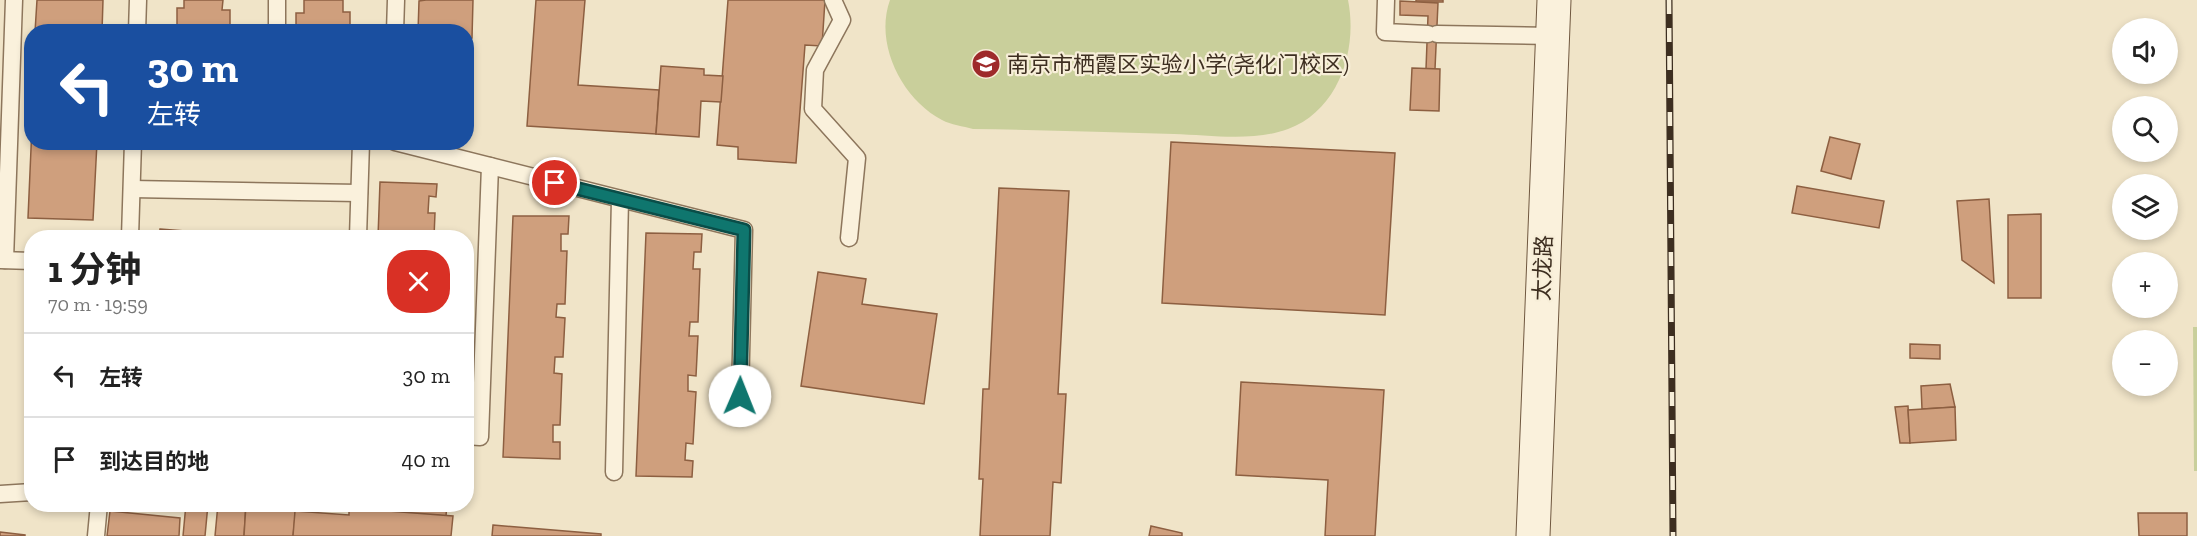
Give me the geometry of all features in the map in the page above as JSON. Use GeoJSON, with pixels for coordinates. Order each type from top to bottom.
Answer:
{"type":"FeatureCollection","features":[{"type":"Feature","properties":{"kind":"street","name":"太龙路"},"geometry":{"type":"LineString","coordinates":[[1533,536],[1554,0]]}},
{"type":"Feature","properties":{"kind":"lane"},"geometry":{"type":"LineString","coordinates":[[14,0],[2,260],[24,261]]}},
{"type":"Feature","properties":{"kind":"lane"},"geometry":{"type":"LineString","coordinates":[[137,24],[138,0]]}},
{"type":"Feature","properties":{"kind":"lane"},"geometry":{"type":"LineString","coordinates":[[277,24],[278,0]]}},
{"type":"Feature","properties":{"kind":"lane"},"geometry":{"type":"LineString","coordinates":[[395,24],[396,0]]}},
{"type":"Feature","properties":{"kind":"lane"},"geometry":{"type":"LineString","coordinates":[[833,0],[842,20],[815,70],[813,109],[857,158],[849,238]]}},
{"type":"Feature","properties":{"kind":"lane"},"geometry":{"type":"LineString","coordinates":[[1386,0],[1385,32],[1552,36]]}},
{"type":"Feature","properties":{"kind":"lane"},"geometry":{"type":"LineString","coordinates":[[130,230],[133,150]]}},
{"type":"Feature","properties":{"kind":"lane"},"geometry":{"type":"LineString","coordinates":[[358,230],[361,150]]}},
{"type":"Feature","properties":{"kind":"lane"},"geometry":{"type":"LineString","coordinates":[[427,150],[744,230],[740,396]]}},
{"type":"Feature","properties":{"kind":"lane"},"geometry":{"type":"LineString","coordinates":[[474,437],[480,437],[490,166]]}},
{"type":"Feature","properties":{"kind":"lane"},"geometry":{"type":"LineString","coordinates":[[132,189],[359,193]]}},
{"type":"Feature","properties":{"kind":"lane"},"geometry":{"type":"LineString","coordinates":[[614,472],[620,199]]}},
{"type":"Feature","properties":{"kind":"lane"},"geometry":{"type":"LineString","coordinates":[[0,494],[24,492]]}},
{"type":"Feature","properties":{"kind":"lane"},"geometry":{"type":"LineString","coordinates":[[96,536],[98,512]]}},
{"type":"Feature","properties":{"kind":"green space"},"geometry":{"type":"Polygon","coordinates":[[[890,0],[1348,0],[1350,38],[1341,76],[1332,93],[1306,120],[1275,133],[1231,137],[973,129],[942,120],[928,111],[904,84],[895,69],[886,34],[886,17],[890,0]]]}},
{"type":"Feature","properties":{"kind":"green space"},"geometry":{"type":"Polygon","coordinates":[[[2193,327],[2197,327],[2197,471],[2194,471],[2193,327]]]}},
{"type":"Feature","properties":{"kind":"building"},"geometry":{"type":"Polygon","coordinates":[[[37,0],[103,0],[102,24],[36,24],[37,0]]]}},
{"type":"Feature","properties":{"kind":"building"},"geometry":{"type":"Polygon","coordinates":[[[184,0],[223,0],[222,10],[230,10],[230,24],[177,24],[177,8],[184,8],[184,0]]]}},
{"type":"Feature","properties":{"kind":"building"},"geometry":{"type":"Polygon","coordinates":[[[304,0],[343,0],[343,12],[350,12],[350,24],[296,24],[296,13],[304,13],[304,0]]]}},
{"type":"Feature","properties":{"kind":"building"},"geometry":{"type":"Polygon","coordinates":[[[473,0],[472,24],[418,24],[419,1],[473,0]]]}},
{"type":"Feature","properties":{"kind":"building"},"geometry":{"type":"Polygon","coordinates":[[[536,0],[585,0],[578,85],[659,90],[656,134],[527,126],[536,0]]]}},
{"type":"Feature","properties":{"kind":"building"},"geometry":{"type":"Polygon","coordinates":[[[728,0],[825,0],[822,46],[805,45],[796,163],[738,159],[738,147],[717,145],[728,0]]]}},
{"type":"Feature","properties":{"kind":"building"},"geometry":{"type":"Polygon","coordinates":[[[1416,0],[1443,0],[1443,2],[1416,2],[1416,0]]]}},
{"type":"Feature","properties":{"kind":"building"},"geometry":{"type":"Polygon","coordinates":[[[1400,1],[1438,3],[1435,69],[1426,69],[1428,16],[1400,15],[1400,1]]]}},
{"type":"Feature","properties":{"kind":"building"},"geometry":{"type":"Polygon","coordinates":[[[661,66],[704,69],[704,75],[723,76],[721,102],[701,101],[699,137],[656,134],[661,66]]]}},
{"type":"Feature","properties":{"kind":"building"},"geometry":{"type":"Polygon","coordinates":[[[1412,68],[1440,69],[1439,111],[1410,110],[1412,68]]]}},
{"type":"Feature","properties":{"kind":"building"},"geometry":{"type":"Polygon","coordinates":[[[1830,137],[1860,144],[1851,179],[1821,171],[1830,137]]]}},
{"type":"Feature","properties":{"kind":"building"},"geometry":{"type":"Polygon","coordinates":[[[1171,142],[1395,153],[1385,315],[1162,303],[1171,142]]]}},
{"type":"Feature","properties":{"kind":"building"},"geometry":{"type":"Polygon","coordinates":[[[31,150],[97,150],[93,220],[28,218],[31,150]]]}},
{"type":"Feature","properties":{"kind":"building"},"geometry":{"type":"Polygon","coordinates":[[[380,182],[437,184],[436,197],[429,196],[428,213],[435,213],[434,230],[378,230],[380,182]]]}},
{"type":"Feature","properties":{"kind":"building"},"geometry":{"type":"Polygon","coordinates":[[[1797,186],[1884,201],[1879,228],[1792,213],[1797,186]]]}},
{"type":"Feature","properties":{"kind":"building"},"geometry":{"type":"Polygon","coordinates":[[[999,188],[1069,191],[1058,394],[1066,394],[1061,483],[1053,482],[1050,536],[980,536],[983,479],[979,479],[983,389],[989,389],[999,188]]]}},
{"type":"Feature","properties":{"kind":"building"},"geometry":{"type":"Polygon","coordinates":[[[1989,199],[1994,283],[1962,260],[1957,201],[1989,199]]]}},
{"type":"Feature","properties":{"kind":"building"},"geometry":{"type":"Polygon","coordinates":[[[2041,214],[2041,298],[2008,298],[2008,215],[2041,214]]]}},
{"type":"Feature","properties":{"kind":"building"},"geometry":{"type":"Polygon","coordinates":[[[513,216],[569,216],[568,234],[561,234],[561,251],[567,251],[565,304],[557,304],[556,317],[565,318],[563,357],[555,357],[554,373],[562,374],[560,425],[553,425],[553,442],[560,442],[560,459],[503,457],[513,216]]]}},
{"type":"Feature","properties":{"kind":"building"},"geometry":{"type":"Polygon","coordinates":[[[646,233],[702,234],[701,252],[694,252],[693,269],[700,269],[698,322],[690,322],[689,336],[698,336],[696,376],[688,375],[688,391],[696,392],[693,444],[686,443],[685,460],[693,461],[692,477],[636,476],[646,233]]]}},
{"type":"Feature","properties":{"kind":"building"},"geometry":{"type":"Polygon","coordinates":[[[818,272],[866,279],[862,304],[937,314],[924,404],[801,386],[818,272]]]}},
{"type":"Feature","properties":{"kind":"building"},"geometry":{"type":"Polygon","coordinates":[[[1910,344],[1940,345],[1940,359],[1910,358],[1910,344]]]}},
{"type":"Feature","properties":{"kind":"building"},"geometry":{"type":"Polygon","coordinates":[[[1241,382],[1384,390],[1375,536],[1325,536],[1328,480],[1236,475],[1241,382]]]}},
{"type":"Feature","properties":{"kind":"building"},"geometry":{"type":"Polygon","coordinates":[[[1950,384],[1955,407],[1922,409],[1921,386],[1950,384]]]}},
{"type":"Feature","properties":{"kind":"building"},"geometry":{"type":"Polygon","coordinates":[[[1908,406],[1910,443],[1900,443],[1895,407],[1908,406]]]}},
{"type":"Feature","properties":{"kind":"building"},"geometry":{"type":"Polygon","coordinates":[[[1955,407],[1956,440],[1910,443],[1908,410],[1955,407]]]}},
{"type":"Feature","properties":{"kind":"building"},"geometry":{"type":"Polygon","coordinates":[[[110,512],[180,518],[179,536],[107,536],[110,512]]]}},
{"type":"Feature","properties":{"kind":"building"},"geometry":{"type":"Polygon","coordinates":[[[185,512],[207,512],[205,536],[183,536],[185,512]]]}},
{"type":"Feature","properties":{"kind":"building"},"geometry":{"type":"Polygon","coordinates":[[[217,512],[246,512],[244,536],[215,536],[217,512]]]}},
{"type":"Feature","properties":{"kind":"building"},"geometry":{"type":"Polygon","coordinates":[[[246,512],[296,512],[293,536],[244,536],[246,512]]]}},
{"type":"Feature","properties":{"kind":"building"},"geometry":{"type":"Polygon","coordinates":[[[295,512],[349,515],[349,512],[401,512],[453,516],[451,536],[293,536],[295,512]]]}},
{"type":"Feature","properties":{"kind":"building"},"geometry":{"type":"Polygon","coordinates":[[[389,512],[446,512],[446,516],[389,512]]]}},
{"type":"Feature","properties":{"kind":"building"},"geometry":{"type":"Polygon","coordinates":[[[2138,513],[2187,513],[2187,536],[2139,536],[2138,513]]]}},
{"type":"Feature","properties":{"kind":"building"},"geometry":{"type":"Polygon","coordinates":[[[493,525],[601,534],[601,536],[492,536],[493,525]]]}},
{"type":"Feature","properties":{"kind":"building"},"geometry":{"type":"Polygon","coordinates":[[[1151,526],[1182,533],[1182,536],[1149,536],[1151,526]]]}},
{"type":"Feature","properties":{"kind":"building"},"geometry":{"type":"Polygon","coordinates":[[[0,532],[25,535],[25,536],[0,536],[0,532]]]}},
{"type":"Feature","properties":{"kind":"railway"},"geometry":{"type":"LineString","coordinates":[[1669,0],[1673,536]]}},
{"type":"Feature","properties":{"kind":"place","name":"南京市栖霞区实验小学(尧化门校区)"},"geometry":{"type":"Point","coordinates":[986,64]}},
{"type":"Feature","properties":{"kind":"route"},"geometry":{"type":"LineString","coordinates":[[555,183],[744,230],[740,396]]}}]}
